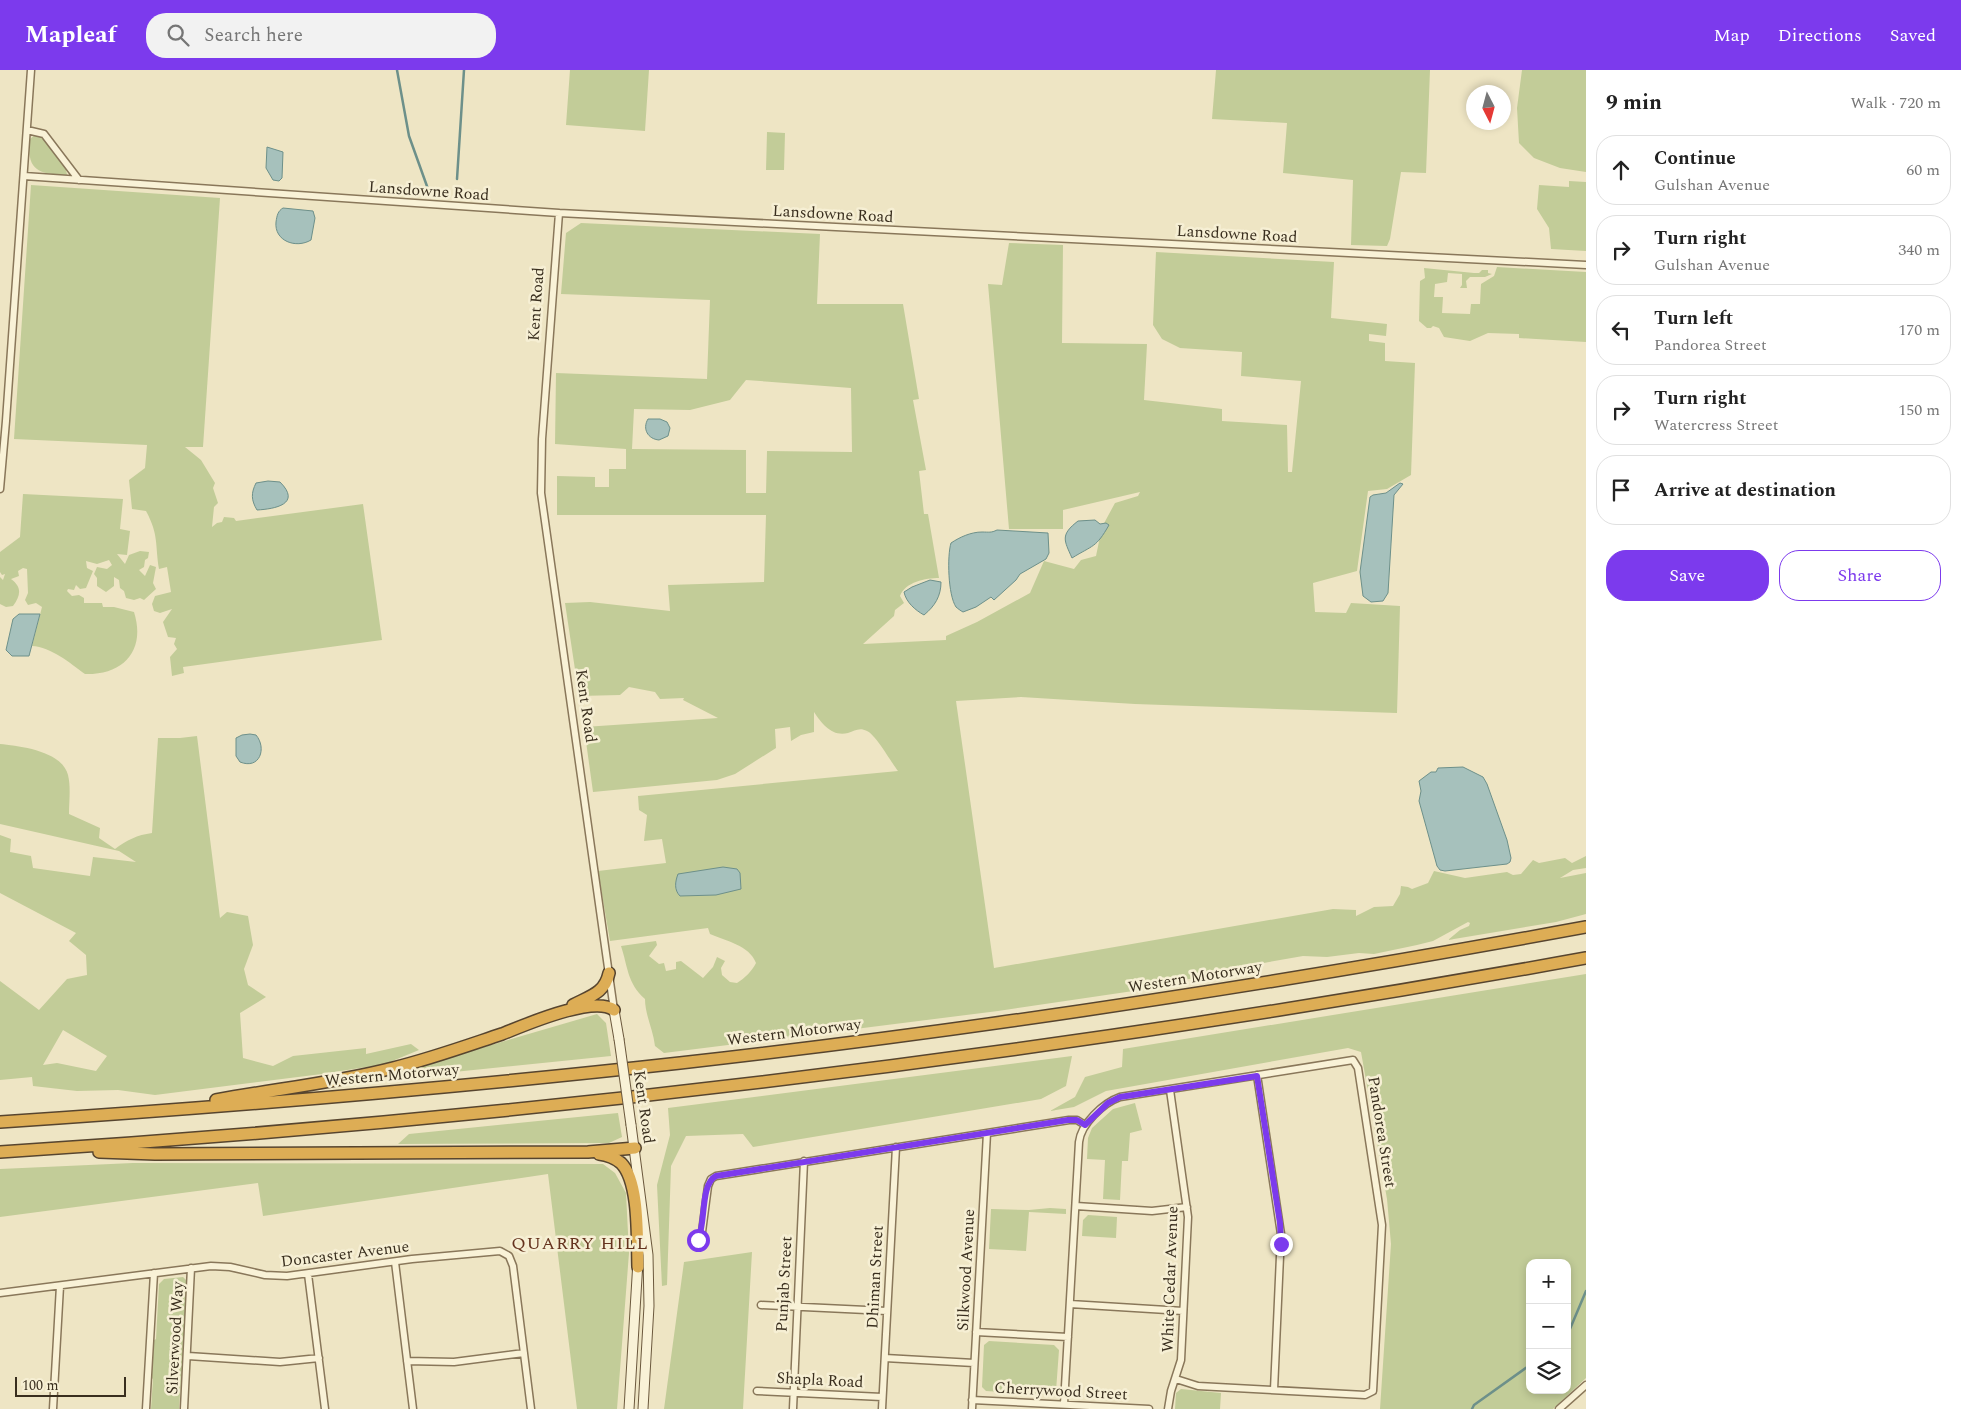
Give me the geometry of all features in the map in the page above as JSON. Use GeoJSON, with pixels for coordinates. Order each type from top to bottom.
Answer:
{"type":"FeatureCollection","features":[{"type":"Feature","properties":{"kind":"highway","name":"Western Motorway"},"geometry":{"type":"LineString","coordinates":[[0,1122],[163,1111],[548,1077],[817,1046],[1122,1004],[1371,965],[1586,928]]}},
{"type":"Feature","properties":{"kind":"highway"},"geometry":{"type":"LineString","coordinates":[[0,1152],[272,1133],[404,1121],[597,1102],[794,1078],[1132,1033],[1381,994],[1586,958]]}},
{"type":"Feature","properties":{"kind":"highway"},"geometry":{"type":"LineString","coordinates":[[558,1013],[602,990],[609,973]]}},
{"type":"Feature","properties":{"kind":"highway"},"geometry":{"type":"LineString","coordinates":[[163,1111],[393,1068],[466,1046],[558,1013],[600,1004],[614,1010]]}},
{"type":"Feature","properties":{"kind":"highway"},"geometry":{"type":"LineString","coordinates":[[51,1149],[155,1154],[588,1152],[635,1148]]}},
{"type":"Feature","properties":{"kind":"highway"},"geometry":{"type":"LineString","coordinates":[[588,1152],[614,1158],[620,1162],[628,1174],[634,1197],[638,1267]]}},
{"type":"Feature","properties":{"kind":"main road","name":"Kent Road"},"geometry":{"type":"LineString","coordinates":[[614,1010],[647,1234],[649,1279],[643,1409]]}},
{"type":"Feature","properties":{"kind":"main road","name":"Kent Road"},"geometry":{"type":"LineString","coordinates":[[629,1409],[642,1200]]}},
{"type":"Feature","properties":{"kind":"street"},"geometry":{"type":"LineString","coordinates":[[0,489],[1,450],[6,421],[31,70]]}},
{"type":"Feature","properties":{"kind":"street"},"geometry":{"type":"LineString","coordinates":[[27,130],[44,134],[79,180]]}},
{"type":"Feature","properties":{"kind":"street","name":"Lansdowne Road"},"geometry":{"type":"LineString","coordinates":[[24,176],[558,213],[1586,265]]}},
{"type":"Feature","properties":{"kind":"street","name":"Kent Road"},"geometry":{"type":"LineString","coordinates":[[558,213],[542,439],[541,493],[614,1010]]}},
{"type":"Feature","properties":{"kind":"street","name":"Pandorea Street"},"geometry":{"type":"LineString","coordinates":[[1085,1125],[1116,1098],[1347,1060],[1356,1062],[1382,1226],[1374,1386],[1372,1393],[1365,1395],[1198,1386],[1176,1379]]}},
{"type":"Feature","properties":{"kind":"street"},"geometry":{"type":"LineString","coordinates":[[1257,1076],[1281,1234],[1274,1390]]}},
{"type":"Feature","properties":{"kind":"street","name":"White Cedar Avenue"},"geometry":{"type":"LineString","coordinates":[[1168,1409],[1181,1358],[1188,1225],[1187,1206],[1170,1090]]}},
{"type":"Feature","properties":{"kind":"street"},"geometry":{"type":"LineString","coordinates":[[698,1240],[702,1232],[708,1184],[714,1176],[1077,1120],[1085,1125],[1080,1134],[1079,1142],[1064,1404]]}},
{"type":"Feature","properties":{"kind":"street","name":"Silkwood Avenue"},"geometry":{"type":"LineString","coordinates":[[972,1409],[987,1133]]}},
{"type":"Feature","properties":{"kind":"street","name":"Dhiman Street"},"geometry":{"type":"LineString","coordinates":[[882,1409],[896,1147]]}},
{"type":"Feature","properties":{"kind":"street","name":"Punjab Street"},"geometry":{"type":"LineString","coordinates":[[792,1409],[804,1161]]}},
{"type":"Feature","properties":{"kind":"street"},"geometry":{"type":"LineString","coordinates":[[1076,1206],[1152,1211],[1187,1206]]}},
{"type":"Feature","properties":{"kind":"street","name":"Doncaster Avenue"},"geometry":{"type":"LineString","coordinates":[[0,1293],[191,1268],[220,1266],[272,1276],[308,1274],[493,1251],[507,1254],[514,1266],[530,1409]]}},
{"type":"Feature","properties":{"kind":"street"},"geometry":{"type":"LineString","coordinates":[[396,1262],[413,1409]]}},
{"type":"Feature","properties":{"kind":"street","name":"Silverwood Way"},"geometry":{"type":"LineString","coordinates":[[184,1409],[191,1268]]}},
{"type":"Feature","properties":{"kind":"street"},"geometry":{"type":"LineString","coordinates":[[146,1409],[154,1273]]}},
{"type":"Feature","properties":{"kind":"street"},"geometry":{"type":"LineString","coordinates":[[308,1274],[326,1409]]}},
{"type":"Feature","properties":{"kind":"street"},"geometry":{"type":"LineString","coordinates":[[53,1409],[60,1286]]}},
{"type":"Feature","properties":{"kind":"street"},"geometry":{"type":"LineString","coordinates":[[761,1304],[887,1311]]}},
{"type":"Feature","properties":{"kind":"street"},"geometry":{"type":"LineString","coordinates":[[1070,1304],[1183,1311]]}},
{"type":"Feature","properties":{"kind":"street"},"geometry":{"type":"LineString","coordinates":[[976,1332],[1068,1337]]}},
{"type":"Feature","properties":{"kind":"street"},"geometry":{"type":"LineString","coordinates":[[407,1361],[454,1362],[524,1353]]}},
{"type":"Feature","properties":{"kind":"street"},"geometry":{"type":"LineString","coordinates":[[188,1356],[280,1362],[319,1358]]}},
{"type":"Feature","properties":{"kind":"street"},"geometry":{"type":"LineString","coordinates":[[885,1358],[974,1363]]}},
{"type":"Feature","properties":{"kind":"street"},"geometry":{"type":"LineString","coordinates":[[1561,1408],[1586,1384]]}},
{"type":"Feature","properties":{"kind":"street","name":"Shapla Road"},"geometry":{"type":"LineString","coordinates":[[757,1391],[882,1398]]}},
{"type":"Feature","properties":{"kind":"street","name":"Cherrywood Street"},"geometry":{"type":"LineString","coordinates":[[972,1400],[1149,1409]]}},
{"type":"Feature","properties":{"kind":"green space"},"geometry":{"type":"Polygon","coordinates":[[[570,70],[649,70],[645,131],[566,125],[570,70]]]}},
{"type":"Feature","properties":{"kind":"green space"},"geometry":{"type":"Polygon","coordinates":[[[1216,70],[1430,70],[1426,173],[1401,172],[1390,239],[1387,246],[1351,245],[1353,180],[1283,173],[1287,123],[1212,119],[1216,70]]]}},
{"type":"Feature","properties":{"kind":"green space"},"geometry":{"type":"Polygon","coordinates":[[[1522,70],[1586,70],[1586,172],[1560,168],[1534,158],[1519,143],[1517,108],[1522,70]]]}},
{"type":"Feature","properties":{"kind":"green space"},"geometry":{"type":"Polygon","coordinates":[[[767,132],[785,133],[784,170],[766,170],[767,132]]]}},
{"type":"Feature","properties":{"kind":"green space"},"geometry":{"type":"Polygon","coordinates":[[[36,134],[42,136],[66,169],[67,175],[42,172],[36,169],[30,158],[29,150],[30,139],[36,134]]]}},
{"type":"Feature","properties":{"kind":"green space"},"geometry":{"type":"Polygon","coordinates":[[[1569,181],[1586,182],[1586,251],[1551,249],[1549,228],[1537,209],[1539,185],[1569,187],[1569,181]]]}},
{"type":"Feature","properties":{"kind":"green space"},"geometry":{"type":"Polygon","coordinates":[[[31,185],[220,198],[203,447],[185,447],[201,460],[215,483],[213,488],[218,503],[214,507],[212,527],[222,522],[224,517],[234,518],[236,521],[363,504],[382,640],[183,667],[184,673],[172,676],[170,657],[177,649],[174,644],[176,638],[168,637],[163,622],[172,609],[160,613],[154,611],[152,604],[155,596],[171,592],[167,567],[159,569],[155,534],[146,511],[132,509],[129,480],[145,468],[147,445],[14,439],[31,185]]]}},
{"type":"Feature","properties":{"kind":"green space"},"geometry":{"type":"Polygon","coordinates":[[[581,223],[820,234],[817,304],[903,304],[919,399],[913,400],[926,470],[919,471],[924,514],[928,514],[939,578],[922,580],[906,587],[900,596],[904,603],[895,610],[894,616],[863,644],[946,640],[946,636],[977,622],[1030,593],[1044,561],[1074,569],[1081,560],[1096,556],[1102,527],[1115,503],[1138,496],[1140,492],[1063,510],[1063,529],[1009,529],[988,284],[1002,285],[1009,243],[1063,245],[1062,343],[1147,344],[1144,400],[1222,409],[1222,421],[1287,425],[1288,472],[1292,472],[1301,381],[1241,376],[1242,352],[1180,348],[1162,339],[1153,325],[1156,252],[1334,262],[1331,318],[1387,324],[1386,336],[1369,334],[1369,341],[1385,343],[1385,361],[1415,363],[1411,475],[1387,489],[1368,491],[1357,571],[1313,583],[1315,612],[1346,613],[1351,603],[1400,606],[1397,713],[1135,704],[1021,697],[956,701],[994,968],[1333,909],[1356,910],[1356,916],[1374,907],[1393,906],[1400,894],[1401,886],[1412,889],[1428,883],[1434,871],[1465,878],[1507,872],[1513,875],[1521,874],[1533,860],[1539,863],[1565,858],[1572,863],[1586,856],[1586,868],[1573,870],[1560,878],[1586,873],[1586,914],[1556,922],[1448,940],[1460,930],[1469,926],[1470,923],[1468,922],[1433,941],[1374,954],[1359,953],[1327,957],[1303,956],[1258,964],[1254,969],[1176,981],[1174,985],[998,1011],[664,1053],[655,1046],[646,1011],[645,999],[631,981],[621,946],[656,941],[657,945],[649,956],[659,964],[664,963],[666,971],[676,969],[676,962],[681,961],[703,978],[713,967],[717,957],[725,961],[721,968],[722,975],[730,982],[737,983],[748,974],[756,963],[753,957],[743,948],[710,934],[708,928],[610,941],[598,871],[666,863],[662,839],[644,841],[647,815],[639,810],[638,796],[898,771],[871,733],[862,729],[842,734],[837,733],[828,729],[814,712],[814,732],[801,735],[791,741],[790,727],[775,729],[776,748],[735,774],[717,780],[593,792],[584,727],[718,718],[683,700],[684,698],[660,699],[655,692],[629,687],[620,695],[579,696],[565,603],[590,602],[670,611],[668,585],[764,582],[766,515],[557,515],[557,476],[595,477],[595,487],[609,487],[609,469],[626,469],[626,449],[555,444],[556,373],[707,379],[710,300],[561,294],[566,233],[581,223]],[[746,380],[730,400],[690,410],[634,409],[632,449],[746,450],[746,493],[766,493],[767,451],[852,452],[851,388],[746,380]]]}},
{"type":"Feature","properties":{"kind":"green space"},"geometry":{"type":"Polygon","coordinates":[[[1497,267],[1586,272],[1586,342],[1519,338],[1519,334],[1488,333],[1470,341],[1444,337],[1439,328],[1433,326],[1427,328],[1419,321],[1420,281],[1425,278],[1424,268],[1474,273],[1488,270],[1488,273],[1492,274],[1485,277],[1470,277],[1466,281],[1467,288],[1460,288],[1462,285],[1462,274],[1448,273],[1447,282],[1435,284],[1434,297],[1443,297],[1442,313],[1470,314],[1471,304],[1480,304],[1481,284],[1494,276],[1497,267]]]}},
{"type":"Feature","properties":{"kind":"green space"},"geometry":{"type":"Polygon","coordinates":[[[23,494],[123,499],[120,529],[130,531],[127,555],[117,554],[125,564],[129,555],[140,551],[149,552],[144,567],[139,570],[145,576],[150,565],[156,567],[153,583],[156,589],[144,600],[140,598],[134,600],[126,598],[124,591],[120,588],[119,580],[114,577],[114,586],[106,592],[97,586],[97,578],[94,574],[97,567],[107,569],[112,565],[109,560],[97,564],[86,561],[87,568],[93,571],[86,588],[80,589],[76,585],[74,590],[68,589],[67,591],[72,596],[79,595],[84,598],[84,603],[102,603],[103,607],[114,607],[134,612],[137,638],[129,658],[121,665],[99,673],[85,674],[53,652],[32,646],[42,607],[36,603],[28,605],[25,600],[28,593],[27,569],[23,568],[18,571],[19,576],[11,579],[19,588],[18,598],[13,606],[6,607],[0,604],[0,577],[3,580],[5,574],[2,575],[0,572],[0,552],[20,537],[23,494]]]}},
{"type":"Feature","properties":{"kind":"green space"},"geometry":{"type":"Polygon","coordinates":[[[197,736],[220,918],[227,912],[248,916],[253,945],[244,969],[248,985],[266,997],[240,1013],[243,1058],[273,1066],[293,1056],[366,1048],[366,1054],[411,1044],[419,1050],[385,1064],[155,1095],[118,1090],[77,1091],[33,1086],[32,1077],[0,1080],[0,981],[39,1010],[67,979],[87,975],[86,955],[69,941],[76,933],[0,893],[0,835],[11,839],[10,852],[31,856],[33,868],[90,876],[93,857],[136,862],[119,851],[0,824],[0,744],[29,748],[58,760],[68,775],[70,789],[69,814],[100,828],[99,838],[115,849],[132,838],[152,833],[158,738],[197,736]],[[63,1030],[43,1065],[57,1063],[96,1071],[107,1056],[63,1030]]]}},
{"type":"Feature","properties":{"kind":"green space"},"geometry":{"type":"Polygon","coordinates":[[[1586,974],[1586,1378],[1571,1392],[1571,1259],[1526,1259],[1526,1394],[1569,1394],[1553,1409],[1380,1409],[1391,1244],[1387,1199],[1361,1052],[1348,1048],[1106,1091],[1074,1107],[1050,1111],[1075,1097],[1085,1077],[1122,1067],[1123,1049],[1586,974]]]}},
{"type":"Feature","properties":{"kind":"green space"},"geometry":{"type":"Polygon","coordinates":[[[597,1014],[606,1023],[611,1056],[415,1076],[413,1068],[597,1014]]]}},
{"type":"Feature","properties":{"kind":"green space"},"geometry":{"type":"Polygon","coordinates":[[[1072,1056],[1066,1086],[1041,1099],[753,1147],[743,1134],[686,1136],[671,1166],[667,1285],[662,1286],[657,1185],[670,1135],[668,1108],[1072,1056]]]}},
{"type":"Feature","properties":{"kind":"green space"},"geometry":{"type":"Polygon","coordinates":[[[1135,1103],[1142,1130],[1130,1133],[1128,1161],[1122,1161],[1120,1200],[1103,1199],[1105,1160],[1087,1159],[1088,1138],[1092,1128],[1113,1109],[1135,1103]]]}},
{"type":"Feature","properties":{"kind":"green space"},"geometry":{"type":"Polygon","coordinates":[[[618,1113],[622,1137],[609,1143],[398,1144],[409,1134],[618,1113]]]}},
{"type":"Feature","properties":{"kind":"green space"},"geometry":{"type":"Polygon","coordinates":[[[133,1163],[603,1164],[615,1173],[626,1193],[629,1253],[617,1409],[577,1409],[548,1174],[263,1216],[258,1183],[0,1217],[0,1169],[133,1163]]]}},
{"type":"Feature","properties":{"kind":"green space"},"geometry":{"type":"Polygon","coordinates":[[[991,1209],[1029,1210],[1066,1209],[1066,1214],[1029,1212],[1026,1251],[989,1249],[991,1209]]]}},
{"type":"Feature","properties":{"kind":"green space"},"geometry":{"type":"Polygon","coordinates":[[[1088,1215],[1117,1217],[1116,1238],[1082,1236],[1083,1220],[1088,1215]]]}},
{"type":"Feature","properties":{"kind":"green space"},"geometry":{"type":"Polygon","coordinates":[[[752,1252],[743,1409],[664,1409],[684,1262],[752,1252]]]}},
{"type":"Feature","properties":{"kind":"green space"},"geometry":{"type":"Polygon","coordinates":[[[183,1277],[187,1281],[184,1334],[186,1337],[184,1377],[181,1380],[179,1409],[151,1409],[153,1379],[150,1377],[153,1341],[156,1339],[159,1284],[164,1279],[183,1277]]]}},
{"type":"Feature","properties":{"kind":"green space"},"geometry":{"type":"Polygon","coordinates":[[[989,1341],[1054,1345],[1059,1350],[1056,1391],[1052,1395],[986,1391],[982,1387],[984,1345],[989,1341]]]}},
{"type":"Feature","properties":{"kind":"green space"},"geometry":{"type":"Polygon","coordinates":[[[1181,1389],[1221,1393],[1220,1409],[1175,1409],[1176,1393],[1181,1389]]]}},
{"type":"Feature","properties":{"kind":"water"},"geometry":{"type":"Polygon","coordinates":[[[267,147],[283,152],[282,178],[279,181],[273,180],[266,168],[267,147]]]}},
{"type":"Feature","properties":{"kind":"water"},"geometry":{"type":"Polygon","coordinates":[[[283,208],[313,211],[315,218],[311,240],[299,244],[287,242],[282,238],[276,229],[276,222],[280,210],[283,208]]]}},
{"type":"Feature","properties":{"kind":"water"},"geometry":{"type":"Polygon","coordinates":[[[648,419],[660,419],[667,422],[670,428],[668,436],[659,440],[649,436],[646,430],[648,419]]]}},
{"type":"Feature","properties":{"kind":"water"},"geometry":{"type":"Polygon","coordinates":[[[280,482],[286,489],[287,500],[278,507],[257,510],[253,500],[254,487],[256,483],[280,482]]]}},
{"type":"Feature","properties":{"kind":"water"},"geometry":{"type":"Polygon","coordinates":[[[1400,483],[1403,484],[1394,495],[1388,593],[1383,601],[1371,602],[1363,596],[1360,572],[1370,497],[1386,493],[1400,483]]]}},
{"type":"Feature","properties":{"kind":"water"},"geometry":{"type":"Polygon","coordinates":[[[1095,520],[1100,524],[1106,523],[1109,525],[1097,542],[1072,558],[1065,538],[1068,530],[1078,521],[1095,520]]]}},
{"type":"Feature","properties":{"kind":"water"},"geometry":{"type":"Polygon","coordinates":[[[997,530],[1048,533],[1049,553],[1046,559],[1020,574],[994,600],[991,597],[976,607],[963,612],[956,607],[951,594],[949,566],[951,543],[970,534],[997,530]]]}},
{"type":"Feature","properties":{"kind":"water"},"geometry":{"type":"Polygon","coordinates":[[[930,580],[941,582],[941,587],[937,600],[924,615],[911,605],[904,592],[930,580]]]}},
{"type":"Feature","properties":{"kind":"water"},"geometry":{"type":"Polygon","coordinates":[[[19,614],[40,614],[29,656],[12,656],[6,650],[13,619],[19,614]]]}},
{"type":"Feature","properties":{"kind":"water"},"geometry":{"type":"Polygon","coordinates":[[[250,734],[256,735],[261,751],[257,760],[247,764],[240,762],[236,756],[236,738],[250,734]]]}},
{"type":"Feature","properties":{"kind":"water"},"geometry":{"type":"Polygon","coordinates":[[[1463,767],[1483,777],[1487,784],[1507,840],[1511,858],[1507,864],[1445,871],[1440,870],[1437,866],[1419,801],[1421,791],[1419,781],[1431,772],[1436,772],[1438,768],[1463,767]]]}},
{"type":"Feature","properties":{"kind":"water"},"geometry":{"type":"Polygon","coordinates":[[[723,867],[737,869],[740,873],[741,889],[716,895],[680,896],[678,894],[676,880],[678,874],[723,867]]]}},
{"type":"Feature","properties":{"kind":"waterway"},"geometry":{"type":"LineString","coordinates":[[397,70],[409,136],[428,189]]}},
{"type":"Feature","properties":{"kind":"waterway"},"geometry":{"type":"LineString","coordinates":[[457,179],[464,70]]}},
{"type":"Feature","properties":{"kind":"waterway"},"geometry":{"type":"LineString","coordinates":[[1571,1327],[1586,1291]]}},
{"type":"Feature","properties":{"kind":"waterway"},"geometry":{"type":"LineString","coordinates":[[1472,1409],[1474,1405],[1526,1368]]}},
{"type":"Feature","properties":{"kind":"district","name":"QUARRY HILL"},"geometry":{"type":"Point","coordinates":[580,1243]}},
{"type":"Feature","properties":{"kind":"route"},"geometry":{"type":"LineString","coordinates":[[698,1240],[702,1232],[708,1184],[716,1176],[1068,1120],[1077,1120],[1085,1125],[1116,1098],[1257,1076],[1280,1223],[1281,1244]]}}]}
